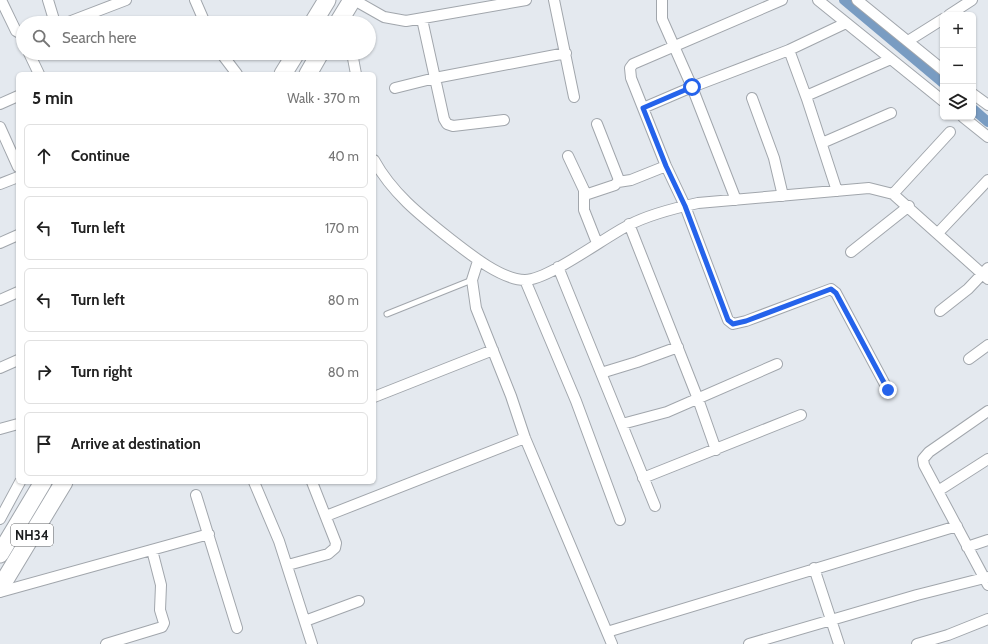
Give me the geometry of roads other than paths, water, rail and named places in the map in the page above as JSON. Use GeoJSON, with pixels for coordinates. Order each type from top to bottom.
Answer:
{"type":"FeatureCollection","features":[{"type":"Feature","properties":{"kind":"highway"},"geometry":{"type":"LineString","coordinates":[[317,16],[327,0]]}},
{"type":"Feature","properties":{"kind":"highway"},"geometry":{"type":"LineString","coordinates":[[284,72],[292,60]]}},
{"type":"Feature","properties":{"kind":"highway"},"geometry":{"type":"LineString","coordinates":[[309,72],[316,60]]}},
{"type":"Feature","properties":{"kind":"highway","name":"NH34"},"geometry":{"type":"LineString","coordinates":[[0,554],[42,484]]}},
{"type":"Feature","properties":{"kind":"highway","name":"NH34"},"geometry":{"type":"LineString","coordinates":[[0,588],[63,484]]}},
{"type":"Feature","properties":{"kind":"street"},"geometry":{"type":"LineString","coordinates":[[48,0],[53,16]]}},
{"type":"Feature","properties":{"kind":"street"},"geometry":{"type":"LineString","coordinates":[[84,16],[126,0]]}},
{"type":"Feature","properties":{"kind":"street"},"geometry":{"type":"LineString","coordinates":[[195,0],[202,16]]}},
{"type":"Feature","properties":{"kind":"street"},"geometry":{"type":"LineString","coordinates":[[347,12],[384,16],[396,20],[422,19],[526,0]]}},
{"type":"Feature","properties":{"kind":"street"},"geometry":{"type":"LineString","coordinates":[[554,0],[574,97]]}},
{"type":"Feature","properties":{"kind":"street"},"geometry":{"type":"LineString","coordinates":[[662,0],[662,19],[673,47],[692,87],[736,200]]}},
{"type":"Feature","properties":{"kind":"street"},"geometry":{"type":"LineString","coordinates":[[782,0],[633,64],[630,68],[631,78],[666,166],[685,206],[728,320],[733,324],[746,321],[831,289],[836,293],[888,390]]}},
{"type":"Feature","properties":{"kind":"street"},"geometry":{"type":"LineString","coordinates":[[818,0],[940,99]]}},
{"type":"Feature","properties":{"kind":"street"},"geometry":{"type":"LineString","coordinates":[[857,0],[940,68]]}},
{"type":"Feature","properties":{"kind":"street"},"geometry":{"type":"LineString","coordinates":[[954,12],[972,0]]}},
{"type":"Feature","properties":{"kind":"street"},"geometry":{"type":"LineString","coordinates":[[2,6],[16,31]]}},
{"type":"Feature","properties":{"kind":"street"},"geometry":{"type":"LineString","coordinates":[[422,19],[444,119],[447,124],[453,126],[504,120]]}},
{"type":"Feature","properties":{"kind":"street"},"geometry":{"type":"LineString","coordinates":[[908,41],[940,21]]}},
{"type":"Feature","properties":{"kind":"street"},"geometry":{"type":"LineString","coordinates":[[643,108],[692,87],[789,50],[846,23]]}},
{"type":"Feature","properties":{"kind":"street"},"geometry":{"type":"LineString","coordinates":[[789,50],[806,96],[837,191]]}},
{"type":"Feature","properties":{"kind":"street"},"geometry":{"type":"LineString","coordinates":[[395,88],[435,78],[566,53]]}},
{"type":"Feature","properties":{"kind":"street"},"geometry":{"type":"LineString","coordinates":[[806,96],[891,59]]}},
{"type":"Feature","properties":{"kind":"street"},"geometry":{"type":"LineString","coordinates":[[32,60],[38,72]]}},
{"type":"Feature","properties":{"kind":"street"},"geometry":{"type":"LineString","coordinates":[[226,60],[235,72]]}},
{"type":"Feature","properties":{"kind":"street"},"geometry":{"type":"LineString","coordinates":[[353,60],[356,72]]}},
{"type":"Feature","properties":{"kind":"street"},"geometry":{"type":"LineString","coordinates":[[976,96],[988,106]]}},
{"type":"Feature","properties":{"kind":"street"},"geometry":{"type":"LineString","coordinates":[[0,104],[16,97]]}},
{"type":"Feature","properties":{"kind":"street"},"geometry":{"type":"LineString","coordinates":[[752,98],[774,158],[783,196]]}},
{"type":"Feature","properties":{"kind":"street"},"geometry":{"type":"LineString","coordinates":[[822,143],[892,113]]}},
{"type":"Feature","properties":{"kind":"street"},"geometry":{"type":"LineString","coordinates":[[967,120],[988,137]]}},
{"type":"Feature","properties":{"kind":"street"},"geometry":{"type":"LineString","coordinates":[[597,124],[618,177],[618,182]]}},
{"type":"Feature","properties":{"kind":"street"},"geometry":{"type":"LineString","coordinates":[[0,128],[16,163]]}},
{"type":"Feature","properties":{"kind":"street"},"geometry":{"type":"LineString","coordinates":[[893,194],[950,132]]}},
{"type":"Feature","properties":{"kind":"street"},"geometry":{"type":"LineString","coordinates":[[568,156],[584,190],[584,210],[597,243]]}},
{"type":"Feature","properties":{"kind":"street"},"geometry":{"type":"LineString","coordinates":[[585,195],[614,185],[618,182],[631,180],[666,166]]}},
{"type":"Feature","properties":{"kind":"street"},"geometry":{"type":"LineString","coordinates":[[378,176],[417,212],[478,261],[501,273],[525,280],[541,276],[558,267],[630,224],[685,206],[873,188],[893,194],[909,206],[938,233],[986,273],[940,311]]}},
{"type":"Feature","properties":{"kind":"street"},"geometry":{"type":"LineString","coordinates":[[0,184],[16,178]]}},
{"type":"Feature","properties":{"kind":"street"},"geometry":{"type":"LineString","coordinates":[[938,233],[988,180]]}},
{"type":"Feature","properties":{"kind":"street"},"geometry":{"type":"LineString","coordinates":[[851,252],[909,206]]}},
{"type":"Feature","properties":{"kind":"street"},"geometry":{"type":"LineString","coordinates":[[630,224],[698,399],[716,450]]}},
{"type":"Feature","properties":{"kind":"street"},"geometry":{"type":"LineString","coordinates":[[0,243],[16,236]]}},
{"type":"Feature","properties":{"kind":"street"},"geometry":{"type":"LineString","coordinates":[[478,261],[472,280],[476,308],[511,396],[525,438],[612,644]]}},
{"type":"Feature","properties":{"kind":"street"},"geometry":{"type":"LineString","coordinates":[[558,267],[654,506]]}},
{"type":"Feature","properties":{"kind":"street"},"geometry":{"type":"LineString","coordinates":[[525,280],[576,401],[620,520]]}},
{"type":"Feature","properties":{"kind":"street"},"geometry":{"type":"LineString","coordinates":[[0,300],[16,293]]}},
{"type":"Feature","properties":{"kind":"street"},"geometry":{"type":"LineString","coordinates":[[970,359],[988,344]]}},
{"type":"Feature","properties":{"kind":"street"},"geometry":{"type":"LineString","coordinates":[[601,373],[678,347]]}},
{"type":"Feature","properties":{"kind":"street"},"geometry":{"type":"LineString","coordinates":[[376,396],[493,350]]}},
{"type":"Feature","properties":{"kind":"street"},"geometry":{"type":"LineString","coordinates":[[0,368],[16,361]]}},
{"type":"Feature","properties":{"kind":"street"},"geometry":{"type":"LineString","coordinates":[[622,424],[654,416],[698,399],[777,364]]}},
{"type":"Feature","properties":{"kind":"street"},"geometry":{"type":"LineString","coordinates":[[749,644],[917,594],[987,580],[967,547],[924,465],[925,456],[988,411]]}},
{"type":"Feature","properties":{"kind":"street"},"geometry":{"type":"LineString","coordinates":[[643,478],[801,415]]}},
{"type":"Feature","properties":{"kind":"street"},"geometry":{"type":"LineString","coordinates":[[0,429],[16,425]]}},
{"type":"Feature","properties":{"kind":"street"},"geometry":{"type":"LineString","coordinates":[[326,516],[525,438]]}},
{"type":"Feature","properties":{"kind":"street"},"geometry":{"type":"LineString","coordinates":[[938,491],[988,459]]}},
{"type":"Feature","properties":{"kind":"street"},"geometry":{"type":"LineString","coordinates":[[0,519],[19,484]]}},
{"type":"Feature","properties":{"kind":"street"},"geometry":{"type":"LineString","coordinates":[[255,484],[288,565],[312,644]]}},
{"type":"Feature","properties":{"kind":"street"},"geometry":{"type":"LineString","coordinates":[[288,565],[333,551],[336,544],[313,484]]}},
{"type":"Feature","properties":{"kind":"street"},"geometry":{"type":"LineString","coordinates":[[196,495],[237,628]]}},
{"type":"Feature","properties":{"kind":"street"},"geometry":{"type":"LineString","coordinates":[[607,632],[814,568],[957,526]]}},
{"type":"Feature","properties":{"kind":"street"},"geometry":{"type":"LineString","coordinates":[[0,592],[209,534]]}},
{"type":"Feature","properties":{"kind":"street"},"geometry":{"type":"LineString","coordinates":[[967,547],[988,540]]}},
{"type":"Feature","properties":{"kind":"street"},"geometry":{"type":"LineString","coordinates":[[106,644],[159,630],[164,623],[160,610],[161,585],[152,550]]}},
{"type":"Feature","properties":{"kind":"street"},"geometry":{"type":"LineString","coordinates":[[814,568],[839,644]]}},
{"type":"Feature","properties":{"kind":"street"},"geometry":{"type":"LineString","coordinates":[[305,621],[358,601]]}},
{"type":"Feature","properties":{"kind":"street"},"geometry":{"type":"LineString","coordinates":[[917,644],[950,640],[988,619]]}},
{"type":"Feature","properties":{"kind":"lane"},"geometry":{"type":"LineString","coordinates":[[387,314],[472,280]]}},
{"type":"Feature","properties":{"kind":"waterway"},"geometry":{"type":"LineString","coordinates":[[844,0],[940,80]]}},
{"type":"Feature","properties":{"kind":"waterway"},"geometry":{"type":"LineString","coordinates":[[976,112],[988,122]]}}]}
